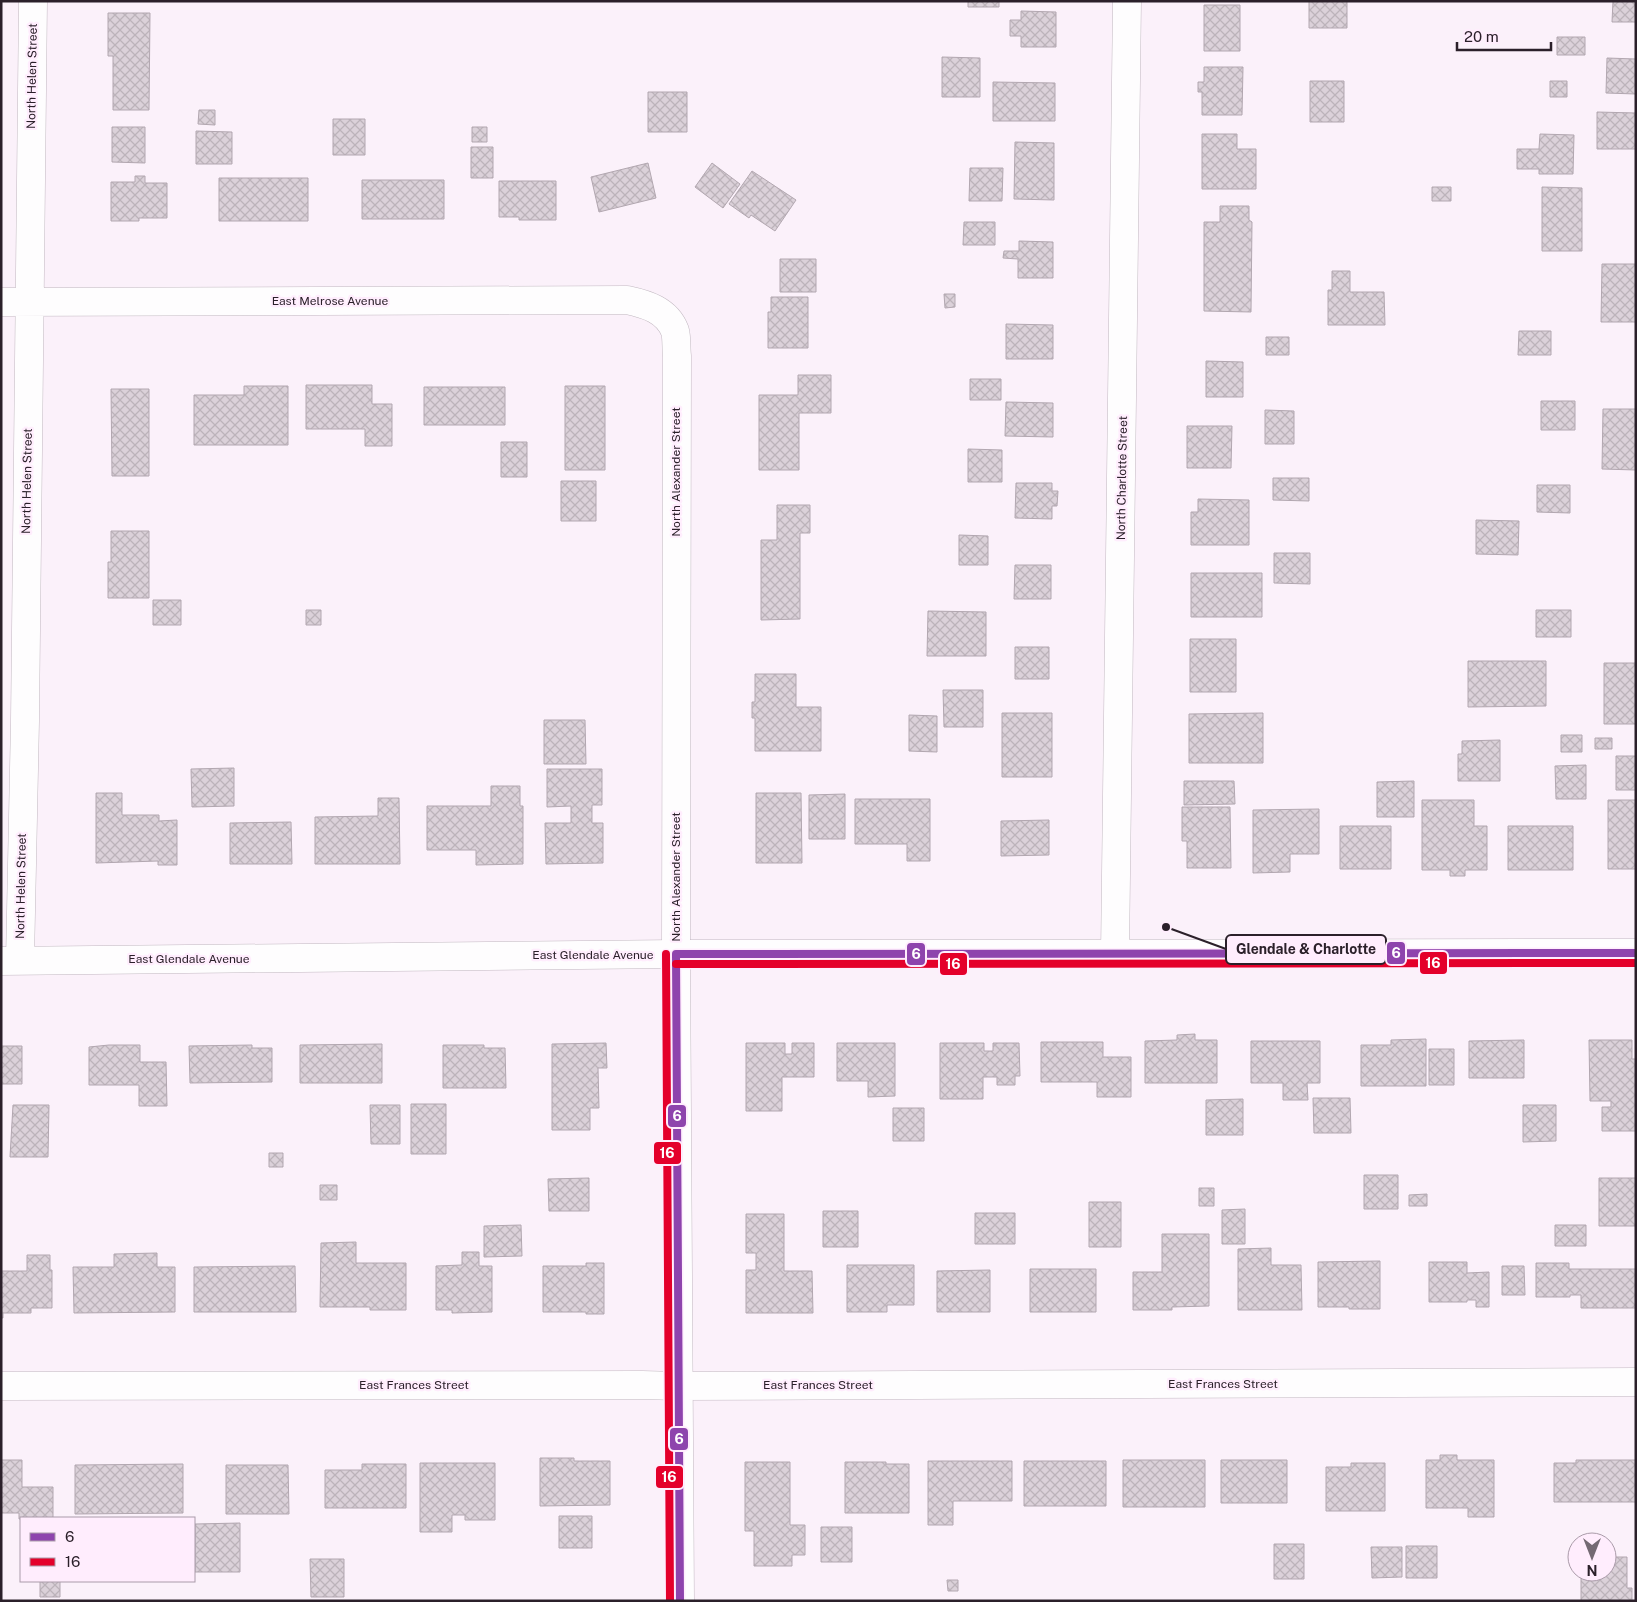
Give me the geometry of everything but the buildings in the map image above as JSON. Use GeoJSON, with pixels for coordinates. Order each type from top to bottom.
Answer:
{"type":"FeatureCollection","features":[{"type":"Feature","properties":{"kind":"street","name":"North Helen Street"},"geometry":{"type":"LineString","coordinates":[[11,960],[25,721],[33,1]]}},
{"type":"Feature","properties":{"kind":"street","name":"North Charlotte Street"},"geometry":{"type":"LineString","coordinates":[[1115,954],[1128,1]]}},
{"type":"Feature","properties":{"kind":"street","name":"East Melrose Avenue"},"geometry":{"type":"LineString","coordinates":[[1,302],[627,300],[658,310]]}},
{"type":"Feature","properties":{"kind":"street","name":"North Alexander Street"},"geometry":{"type":"LineString","coordinates":[[658,310],[675,332],[677,356],[677,1386],[680,1601]]}},
{"type":"Feature","properties":{"kind":"street","name":"East Glendale Avenue"},"geometry":{"type":"LineString","coordinates":[[11,960],[676,954],[1636,954]]}},
{"type":"Feature","properties":{"kind":"street","name":"East Frances Street"},"geometry":{"type":"LineString","coordinates":[[1,1386],[642,1384],[677,1386],[1636,1382]]}},
{"type":"Feature","properties":{"kind":"transit line","name":"6"},"geometry":{"type":"LineString","coordinates":[[676,954],[1636,953]]}},
{"type":"Feature","properties":{"kind":"transit line","name":"16"},"geometry":{"type":"LineString","coordinates":[[666,954],[670,1601]]}},
{"type":"Feature","properties":{"kind":"transit line","name":"6"},"geometry":{"type":"LineString","coordinates":[[676,954],[680,1601]]}},
{"type":"Feature","properties":{"kind":"transit line","name":"16"},"geometry":{"type":"LineString","coordinates":[[676,964],[1636,963]]}},
{"type":"Feature","properties":{"kind":"place","name":"Glendale & Charlotte"},"geometry":{"type":"Point","coordinates":[1166,927]}}]}
